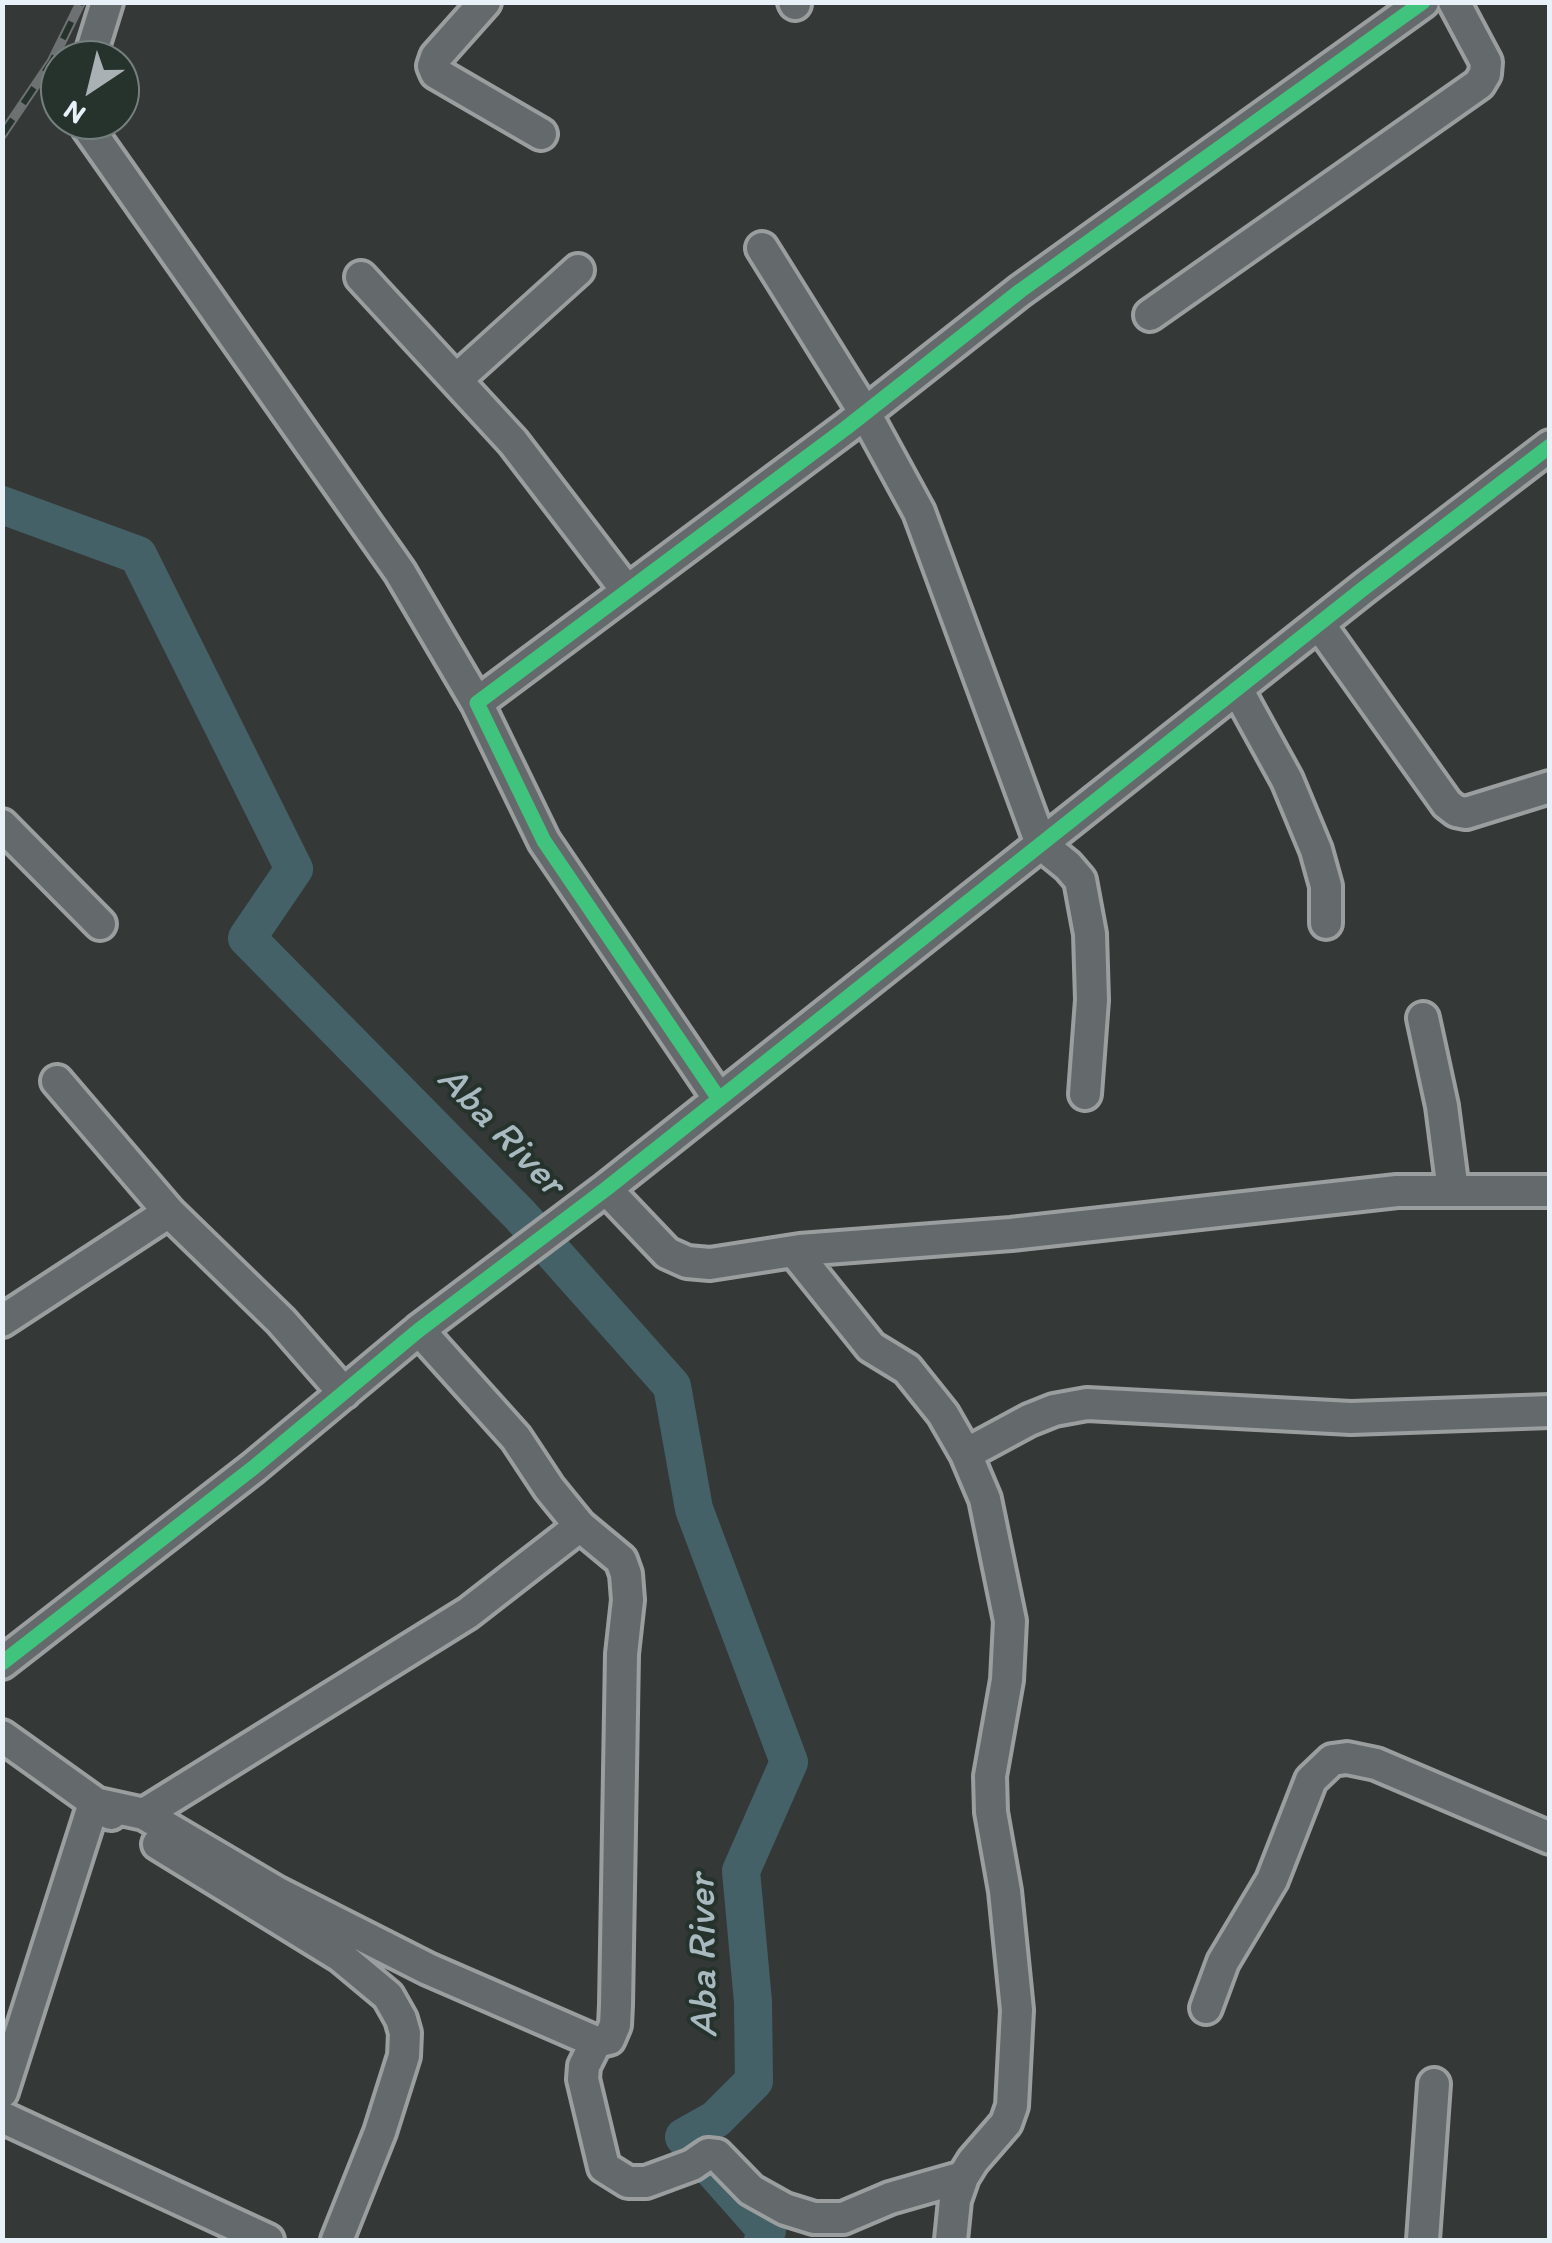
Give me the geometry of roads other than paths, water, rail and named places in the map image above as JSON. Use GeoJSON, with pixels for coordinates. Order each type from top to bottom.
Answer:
{"type":"FeatureCollection","features":[{"type":"Feature","properties":{"kind":"street"},"geometry":{"type":"LineString","coordinates":[[95,40],[107,2]]}},
{"type":"Feature","properties":{"kind":"street"},"geometry":{"type":"LineString","coordinates":[[485,2],[436,57],[436,74],[542,134]]}},
{"type":"Feature","properties":{"kind":"street"},"geometry":{"type":"LineString","coordinates":[[477,703],[865,413],[1020,291],[1423,2]]}},
{"type":"Feature","properties":{"kind":"street"},"geometry":{"type":"LineString","coordinates":[[1150,315],[1480,84],[1486,62],[1454,2]]}},
{"type":"Feature","properties":{"kind":"street"},"geometry":{"type":"LineString","coordinates":[[96,140],[400,572],[477,703],[544,841],[719,1099]]}},
{"type":"Feature","properties":{"kind":"street"},"geometry":{"type":"LineString","coordinates":[[762,248],[865,413],[919,512],[1041,844],[1080,880],[1090,934],[1092,1000],[1085,1094]]}},
{"type":"Feature","properties":{"kind":"street"},"geometry":{"type":"LineString","coordinates":[[456,380],[578,270]]}},
{"type":"Feature","properties":{"kind":"street"},"geometry":{"type":"LineString","coordinates":[[362,277],[513,442],[626,591]]}},
{"type":"Feature","properties":{"kind":"street"},"geometry":{"type":"LineString","coordinates":[[2,1663],[253,1468],[420,1330],[606,1189],[1550,446]]}},
{"type":"Feature","properties":{"kind":"street"},"geometry":{"type":"LineString","coordinates":[[1319,624],[1447,804],[1456,811],[1466,813],[1550,787]]}},
{"type":"Feature","properties":{"kind":"street"},"geometry":{"type":"LineString","coordinates":[[1237,689],[1288,780],[1316,850],[1326,886],[1326,923]]}},
{"type":"Feature","properties":{"kind":"street"},"geometry":{"type":"LineString","coordinates":[[2,825],[100,924]]}},
{"type":"Feature","properties":{"kind":"street"},"geometry":{"type":"LineString","coordinates":[[1424,1018],[1442,1106],[1453,1191]]}},
{"type":"Feature","properties":{"kind":"street"},"geometry":{"type":"LineString","coordinates":[[57,1081],[169,1212],[281,1322],[344,1393]]}},
{"type":"Feature","properties":{"kind":"street"},"geometry":{"type":"LineString","coordinates":[[606,1189],[667,1253],[687,1262],[710,1264],[794,1251],[1011,1234],[1397,1191],[1550,1191]]}},
{"type":"Feature","properties":{"kind":"street"},"geometry":{"type":"LineString","coordinates":[[2,1321],[169,1212]]}},
{"type":"Feature","properties":{"kind":"street"},"geometry":{"type":"LineString","coordinates":[[794,1251],[871,1347],[920,1380],[966,1454],[988,1514],[1010,1622],[1007,1680],[990,1776],[1017,2010],[1012,2106],[1006,2123],[963,2177],[955,2200],[950,2240]]}},
{"type":"Feature","properties":{"kind":"street"},"geometry":{"type":"LineString","coordinates":[[94,1803],[144,1814],[278,1893],[428,1969],[596,2042],[609,2039],[615,2025],[622,1654],[628,1600],[621,1560],[580,1526],[516,1438],[420,1330]]}},
{"type":"Feature","properties":{"kind":"street"},"geometry":{"type":"LineString","coordinates":[[966,1454],[1029,1420],[1087,1404],[1351,1418],[1550,1411]]}},
{"type":"Feature","properties":{"kind":"street"},"geometry":{"type":"LineString","coordinates":[[144,1814],[468,1612],[580,1526]]}},
{"type":"Feature","properties":{"kind":"street"},"geometry":{"type":"LineString","coordinates":[[2,1736],[94,1803],[340,1956],[372,1980],[394,2008],[405,2033],[404,2056],[380,2132],[337,2240]]}},
{"type":"Feature","properties":{"kind":"street"},"geometry":{"type":"LineString","coordinates":[[1206,2008],[1222,1962],[1272,1880],[1310,1780],[1332,1760],[1347,1758],[1376,1764],[1550,1838]]}},
{"type":"Feature","properties":{"kind":"street"},"geometry":{"type":"LineString","coordinates":[[2,2092],[94,1803]]}},
{"type":"Feature","properties":{"kind":"street"},"geometry":{"type":"LineString","coordinates":[[596,2042],[582,2079],[604,2167],[628,2182],[646,2182],[692,2165],[708,2154],[717,2155],[751,2190],[784,2209],[814,2218],[842,2218],[890,2198],[963,2177]]}},
{"type":"Feature","properties":{"kind":"street"},"geometry":{"type":"LineString","coordinates":[[1423,2240],[1434,2084]]}},
{"type":"Feature","properties":{"kind":"street"},"geometry":{"type":"LineString","coordinates":[[2,2116],[268,2240]]}},
{"type":"Feature","properties":{"kind":"waterway","name":"Aba River"},"geometry":{"type":"LineString","coordinates":[[2,505],[138,555],[294,869],[247,938],[520,1215],[672,1386],[694,1509],[789,1762],[741,1871],[753,2002],[754,2081],[716,2119],[684,2137],[767,2231],[763,2240]]}},
{"type":"Feature","properties":{"kind":"railway"},"geometry":{"type":"LineString","coordinates":[[2,135],[52,61],[81,2]]}}]}
